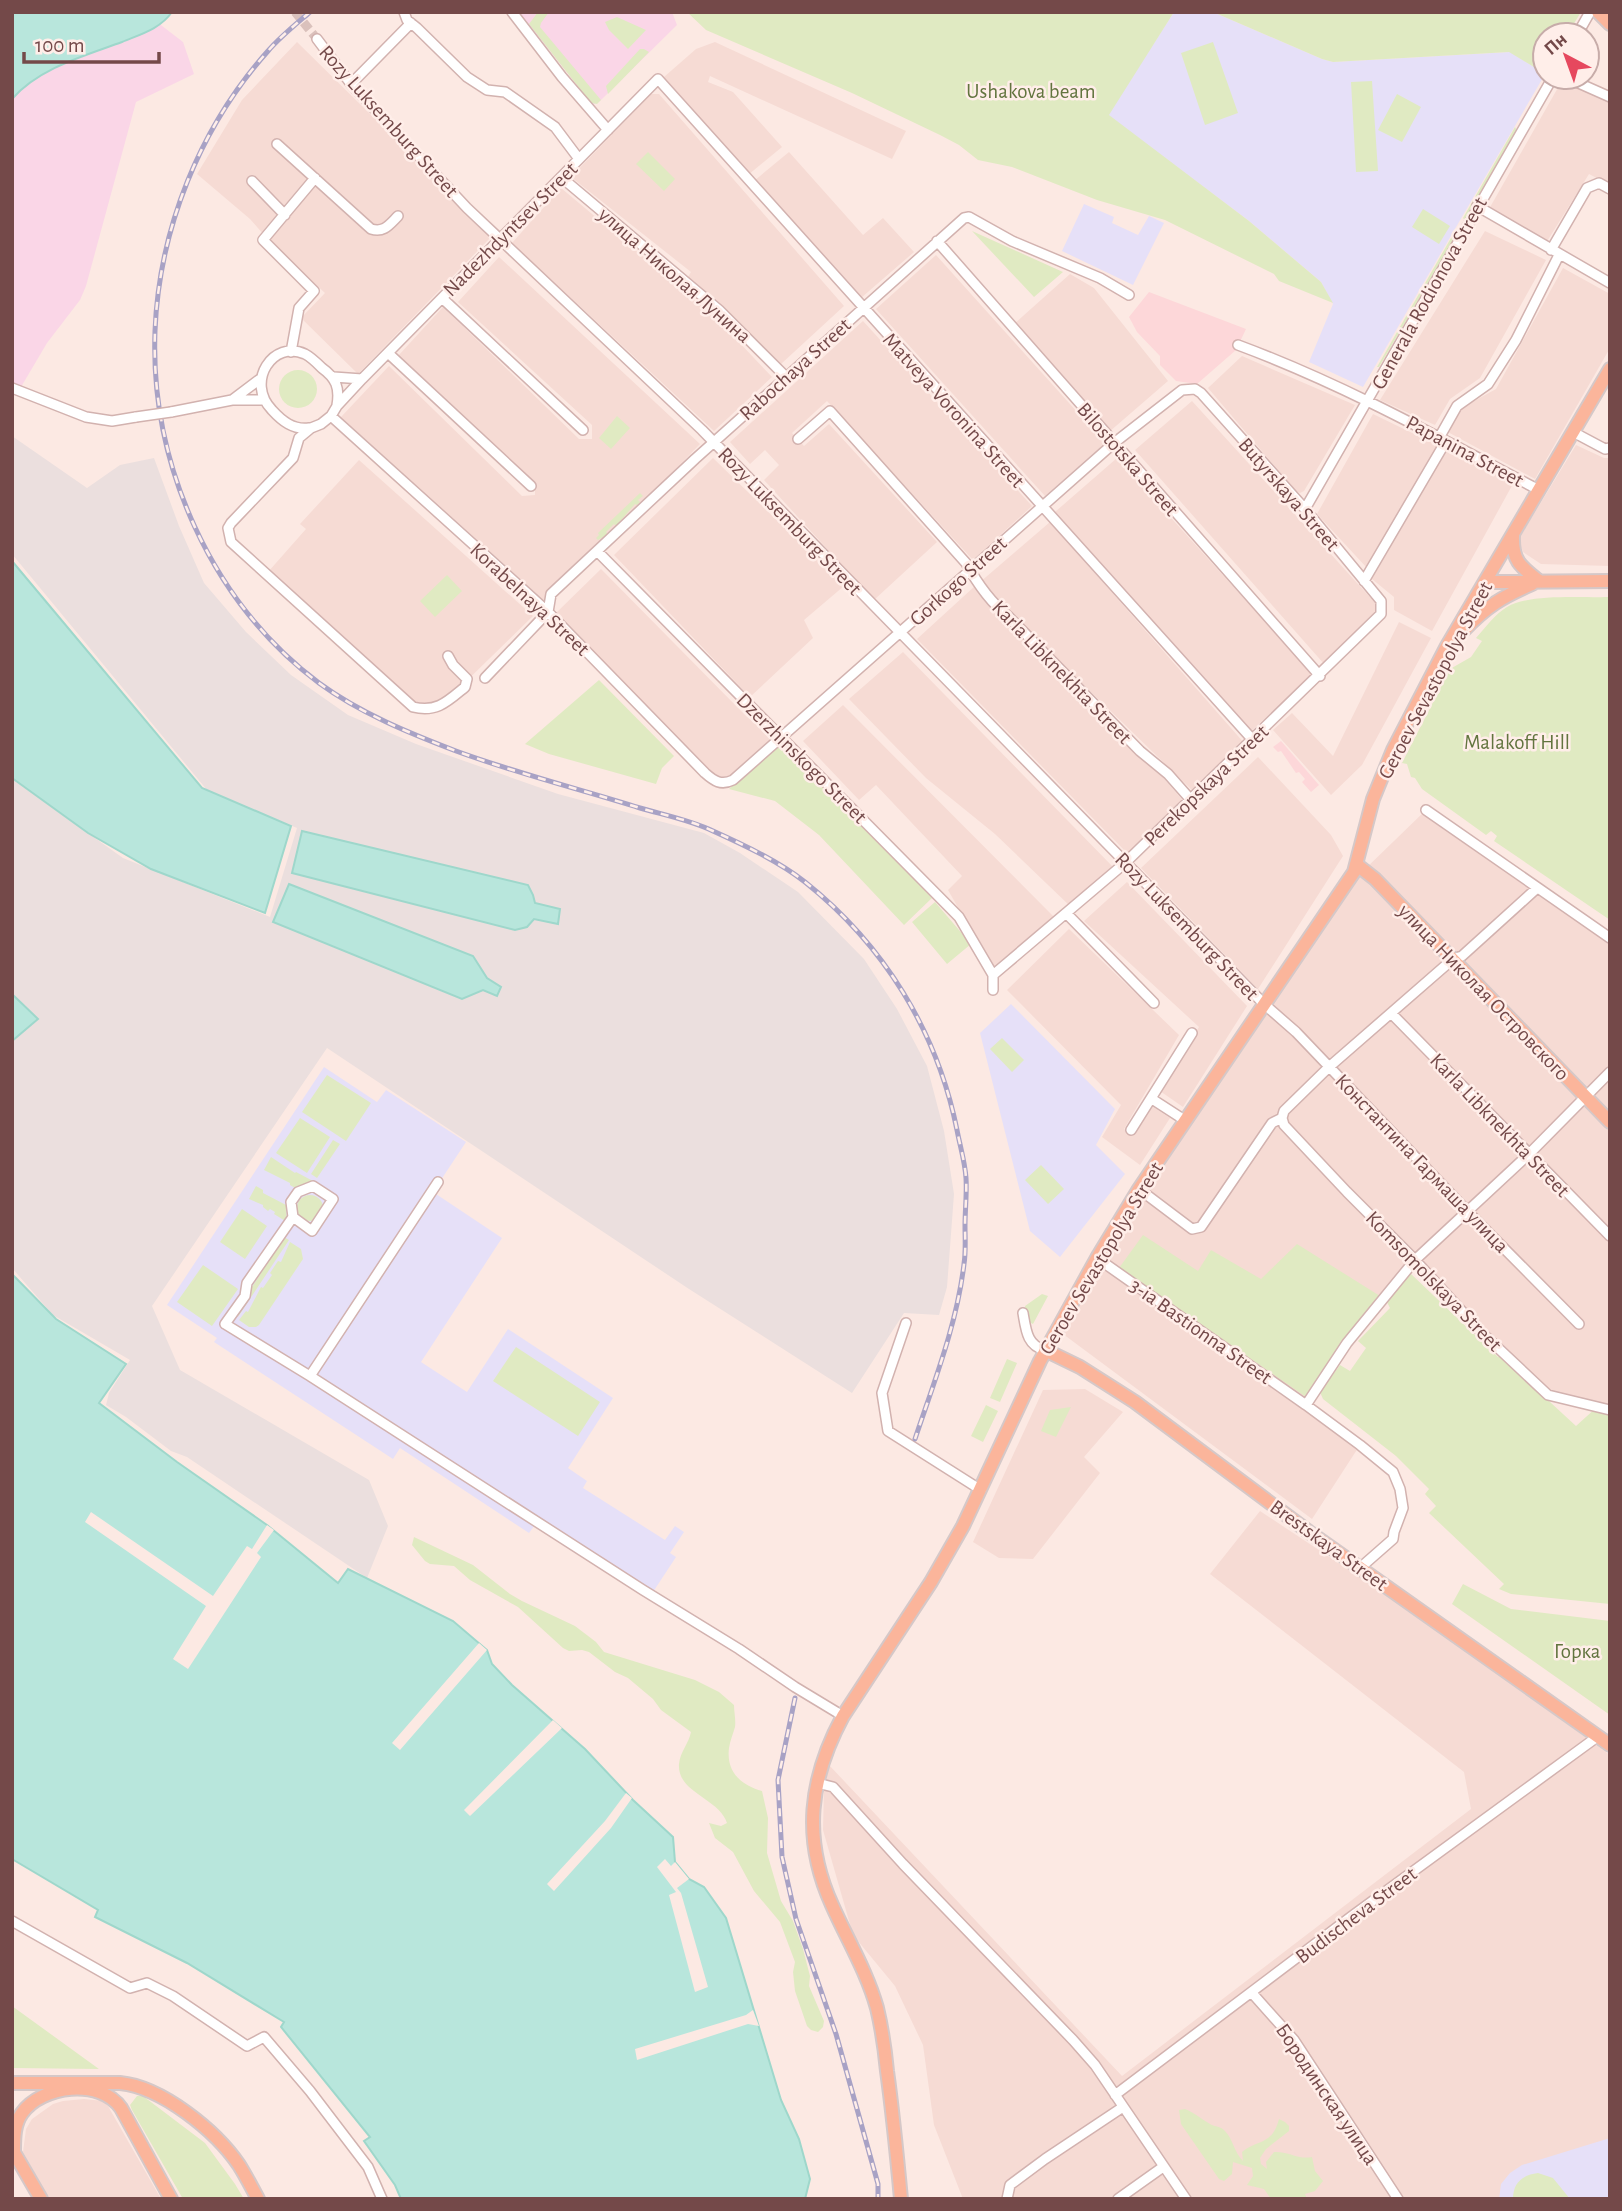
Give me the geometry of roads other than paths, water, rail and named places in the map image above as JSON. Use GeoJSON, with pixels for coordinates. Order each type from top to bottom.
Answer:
{"type":"FeatureCollection","features":[{"type":"Feature","properties":{"kind":"main road"},"geometry":{"type":"LineString","coordinates":[[1598,12],[1610,24]]}},
{"type":"Feature","properties":{"kind":"main road","name":"Geroev Sevastopolya Street"},"geometry":{"type":"LineString","coordinates":[[901,2199],[889,2082],[877,2009],[869,1983],[831,1902],[817,1865],[812,1818],[817,1783],[832,1737],[931,1582],[963,1526],[1045,1350],[1097,1258],[1139,1189],[1354,872],[1382,774],[1447,646],[1610,369]]}},
{"type":"Feature","properties":{"kind":"main road"},"geometry":{"type":"LineString","coordinates":[[1513,536],[1513,550],[1520,566],[1539,581]]}},
{"type":"Feature","properties":{"kind":"main road"},"geometry":{"type":"LineString","coordinates":[[1447,646],[1483,610],[1539,581]]}},
{"type":"Feature","properties":{"kind":"main road"},"geometry":{"type":"LineString","coordinates":[[1487,582],[1610,581]]}},
{"type":"Feature","properties":{"kind":"main road","name":"улица Николая Островского"},"geometry":{"type":"LineString","coordinates":[[1356,864],[1376,879],[1610,1122]]}},
{"type":"Feature","properties":{"kind":"main road","name":"Brestskaya Street"},"geometry":{"type":"LineString","coordinates":[[1045,1350],[1080,1367],[1135,1402],[1360,1568],[1610,1745]]}},
{"type":"Feature","properties":{"kind":"main road"},"geometry":{"type":"LineString","coordinates":[[12,2083],[120,2083],[152,2092],[212,2133],[240,2166],[258,2199]]}},
{"type":"Feature","properties":{"kind":"main road"},"geometry":{"type":"LineString","coordinates":[[12,2094],[52,2084]]}},
{"type":"Feature","properties":{"kind":"main road"},"geometry":{"type":"LineString","coordinates":[[41,2199],[13,2150],[19,2119],[29,2106],[47,2095],[70,2090],[92,2090],[107,2094],[121,2108],[171,2199]]}},
{"type":"Feature","properties":{"kind":"street"},"geometry":{"type":"LineString","coordinates":[[404,12],[407,20],[467,77],[487,90],[505,92],[555,127],[579,159]]}},
{"type":"Feature","properties":{"kind":"street"},"geometry":{"type":"LineString","coordinates":[[512,12],[562,77],[608,130]]}},
{"type":"Feature","properties":{"kind":"street"},"geometry":{"type":"LineString","coordinates":[[351,84],[411,23]]}},
{"type":"Feature","properties":{"kind":"street","name":"Rozy Luksemburg Street"},"geometry":{"type":"LineString","coordinates":[[317,39],[351,84],[467,208],[714,443],[1264,1004]]}},
{"type":"Feature","properties":{"kind":"street","name":"Nadezhdyntsev Street"},"geometry":{"type":"LineString","coordinates":[[299,438],[331,416],[362,379],[658,79]]}},
{"type":"Feature","properties":{"kind":"street","name":"Matveya Voronina Street"},"geometry":{"type":"LineString","coordinates":[[658,79],[1252,739]]}},
{"type":"Feature","properties":{"kind":"street","name":"Generala Rodionova Street"},"geometry":{"type":"LineString","coordinates":[[1305,509],[1545,91]]}},
{"type":"Feature","properties":{"kind":"street"},"geometry":{"type":"LineString","coordinates":[[277,144],[371,229],[385,230],[398,216]]}},
{"type":"Feature","properties":{"kind":"street","name":"улица Николая Лунина"},"geometry":{"type":"LineString","coordinates":[[561,177],[719,310],[786,377]]}},
{"type":"Feature","properties":{"kind":"street"},"geometry":{"type":"LineString","coordinates":[[291,352],[299,308],[314,291],[263,240],[315,178]]}},
{"type":"Feature","properties":{"kind":"street"},"geometry":{"type":"LineString","coordinates":[[252,180],[285,215]]}},
{"type":"Feature","properties":{"kind":"street"},"geometry":{"type":"LineString","coordinates":[[1364,581],[1443,440],[1457,406],[1488,384],[1516,340],[1587,188],[1599,183],[1610,189]]}},
{"type":"Feature","properties":{"kind":"street"},"geometry":{"type":"LineString","coordinates":[[1477,206],[1610,283]]}},
{"type":"Feature","properties":{"kind":"street","name":"Rabochaya Street"},"geometry":{"type":"LineString","coordinates":[[485,678],[548,612],[551,594],[786,377],[964,218],[967,217],[1012,241],[1100,278],[1129,295]]}},
{"type":"Feature","properties":{"kind":"street","name":"Bilostotska Street"},"geometry":{"type":"LineString","coordinates":[[937,241],[1320,676]]}},
{"type":"Feature","properties":{"kind":"street"},"geometry":{"type":"LineString","coordinates":[[442,298],[583,430]]}},
{"type":"Feature","properties":{"kind":"street","name":"Papanina Street"},"geometry":{"type":"LineString","coordinates":[[1238,345],[1296,367],[1369,401],[1539,490]]}},
{"type":"Feature","properties":{"kind":"street"},"geometry":{"type":"LineString","coordinates":[[337,406],[338,386],[334,377],[306,355],[291,352],[281,354],[264,368],[260,379],[263,400],[289,424],[299,438],[297,449],[293,458],[231,523],[228,528],[231,542],[413,707],[432,709],[441,706],[466,687],[467,679],[448,656]]}},
{"type":"Feature","properties":{"kind":"street"},"geometry":{"type":"LineString","coordinates":[[388,353],[531,486]]}},
{"type":"Feature","properties":{"kind":"street"},"geometry":{"type":"LineString","coordinates":[[334,377],[362,379]]}},
{"type":"Feature","properties":{"kind":"street"},"geometry":{"type":"LineString","coordinates":[[232,400],[260,379]]}},
{"type":"Feature","properties":{"kind":"street"},"geometry":{"type":"LineString","coordinates":[[12,388],[86,417],[112,421],[232,400],[263,400]]}},
{"type":"Feature","properties":{"kind":"street","name":"Gorkogo Street"},"geometry":{"type":"LineString","coordinates":[[725,783],[733,780],[1114,443],[1182,390],[1195,389]]}},
{"type":"Feature","properties":{"kind":"street","name":"Butyrskaya Street"},"geometry":{"type":"LineString","coordinates":[[1195,389],[1305,509],[1381,601]]}},
{"type":"Feature","properties":{"kind":"street","name":"Karla Libknekhta Street"},"geometry":{"type":"LineString","coordinates":[[798,439],[830,411],[941,534],[998,608],[1140,751],[1168,774],[1191,800]]}},
{"type":"Feature","properties":{"kind":"street","name":"Korabelnaya Street"},"geometry":{"type":"LineString","coordinates":[[331,416],[548,612],[705,773],[715,781],[725,783]]}},
{"type":"Feature","properties":{"kind":"street"},"geometry":{"type":"LineString","coordinates":[[289,424],[302,429],[311,428]]}},
{"type":"Feature","properties":{"kind":"street"},"geometry":{"type":"LineString","coordinates":[[1573,432],[1605,449],[1610,448]]}},
{"type":"Feature","properties":{"kind":"street","name":"Dzerzhinskogo Street"},"geometry":{"type":"LineString","coordinates":[[597,551],[959,917],[993,975]]}},
{"type":"Feature","properties":{"kind":"street","name":"Perekopskaya Street"},"geometry":{"type":"LineString","coordinates":[[993,975],[1125,863],[1320,676],[1378,617],[1382,610],[1381,601]]}},
{"type":"Feature","properties":{"kind":"street"},"geometry":{"type":"LineString","coordinates":[[1426,810],[1610,938]]}},
{"type":"Feature","properties":{"kind":"street"},"geometry":{"type":"LineString","coordinates":[[1139,1189],[1197,1230],[1272,1124],[1282,1118],[1284,1111],[1329,1067],[1453,959],[1462,956],[1536,888]]}},
{"type":"Feature","properties":{"kind":"street"},"geometry":{"type":"LineString","coordinates":[[1066,913],[1154,1003]]}},
{"type":"Feature","properties":{"kind":"street"},"geometry":{"type":"LineString","coordinates":[[993,975],[993,990]]}},
{"type":"Feature","properties":{"kind":"street","name":"Константина Гармаша улица"},"geometry":{"type":"LineString","coordinates":[[1264,1004],[1296,1032],[1579,1324]]}},
{"type":"Feature","properties":{"kind":"street","name":"Karla Libknekhta Street"},"geometry":{"type":"LineString","coordinates":[[1391,1013],[1610,1236]]}},
{"type":"Feature","properties":{"kind":"street"},"geometry":{"type":"LineString","coordinates":[[1131,1130],[1192,1033]]}},
{"type":"Feature","properties":{"kind":"street"},"geometry":{"type":"LineString","coordinates":[[1306,1405],[1347,1343],[1415,1260],[1529,1154],[1610,1072]]}},
{"type":"Feature","properties":{"kind":"street"},"geometry":{"type":"LineString","coordinates":[[1152,1099],[1186,1121]]}},
{"type":"Feature","properties":{"kind":"street","name":"Komsomolskaya Street"},"geometry":{"type":"LineString","coordinates":[[1282,1118],[1284,1125],[1480,1331],[1548,1395],[1610,1410]]}},
{"type":"Feature","properties":{"kind":"street"},"geometry":{"type":"LineString","coordinates":[[310,1376],[438,1182]]}},
{"type":"Feature","properties":{"kind":"street"},"geometry":{"type":"LineString","coordinates":[[293,1217],[313,1231],[334,1199],[313,1186],[298,1192],[291,1202],[293,1217],[247,1283],[245,1296],[225,1324],[643,1591],[740,1648],[795,1687],[843,1716]]}},
{"type":"Feature","properties":{"kind":"street","name":"3-ia Bastionna Street"},"geometry":{"type":"LineString","coordinates":[[1097,1258],[1306,1405],[1393,1472],[1401,1489],[1403,1508],[1393,1539],[1360,1568]]}},
{"type":"Feature","properties":{"kind":"street"},"geometry":{"type":"LineString","coordinates":[[1023,1313],[1032,1344],[1045,1350]]}},
{"type":"Feature","properties":{"kind":"street"},"geometry":{"type":"LineString","coordinates":[[906,1322],[882,1393],[888,1431],[981,1490]]}},
{"type":"Feature","properties":{"kind":"street","name":"Budischeva Street"},"geometry":{"type":"LineString","coordinates":[[1115,2095],[1363,1908],[1597,1737]]}},
{"type":"Feature","properties":{"kind":"street"},"geometry":{"type":"LineString","coordinates":[[817,1783],[833,1787],[1073,2040],[1095,2065],[1186,2199]]}},
{"type":"Feature","properties":{"kind":"street"},"geometry":{"type":"LineString","coordinates":[[12,1921],[130,1988],[147,1983],[173,1996],[247,2046],[264,2037],[310,2091],[368,2167],[382,2199]]}},
{"type":"Feature","properties":{"kind":"street","name":"Бородинская улица"},"geometry":{"type":"LineString","coordinates":[[1252,1993],[1294,2040],[1398,2199]]}},
{"type":"Feature","properties":{"kind":"street"},"geometry":{"type":"LineString","coordinates":[[1007,2199],[1010,2185],[1123,2107]]}},
{"type":"Feature","properties":{"kind":"street"},"geometry":{"type":"LineString","coordinates":[[1118,2199],[1163,2167]]}},
{"type":"Feature","properties":{"kind":"water"},"geometry":{"type":"Polygon","coordinates":[[[12,12],[172,12],[162,23],[150,30],[49,71],[23,88],[12,99],[12,12]]]}},
{"type":"Feature","properties":{"kind":"water"},"geometry":{"type":"Polygon","coordinates":[[[12,561],[202,788],[291,826],[265,913],[151,869],[88,833],[12,778],[12,561]]]}},
{"type":"Feature","properties":{"kind":"water"},"geometry":{"type":"Polygon","coordinates":[[[302,831],[528,885],[535,903],[560,909],[558,924],[534,919],[527,927],[515,930],[292,873],[302,831]]]}},
{"type":"Feature","properties":{"kind":"water"},"geometry":{"type":"Polygon","coordinates":[[[289,884],[473,956],[487,978],[501,987],[497,996],[483,990],[462,999],[273,922],[289,884]]]}},
{"type":"Feature","properties":{"kind":"water"},"geometry":{"type":"Polygon","coordinates":[[[12,994],[38,1019],[12,1041],[12,994]]]}},
{"type":"Feature","properties":{"kind":"water"},"geometry":{"type":"Polygon","coordinates":[[[12,1274],[56,1319],[126,1364],[99,1403],[267,1525],[338,1583],[348,1569],[453,1621],[487,1650],[492,1664],[512,1685],[585,1749],[633,1800],[673,1837],[675,1862],[689,1879],[704,1887],[726,1918],[781,2100],[799,2139],[810,2179],[805,2199],[401,2199],[395,2185],[364,2141],[370,2137],[281,2027],[284,2022],[187,1963],[95,1917],[98,1910],[12,1859],[12,1274]]]}},
{"type":"Feature","properties":{"kind":"tunnel"},"geometry":{"type":"LineString","coordinates":[[295,12],[317,39]]}},
{"type":"Feature","properties":{"kind":"railway"},"geometry":{"type":"LineString","coordinates":[[310,12],[268,51],[222,112],[188,181],[165,255],[155,331],[156,381],[163,431],[176,479],[195,526],[218,571],[247,613],[281,650],[335,694],[385,722],[456,751],[695,824],[749,848],[805,882],[859,933],[883,962],[903,992],[936,1058],[948,1094],[966,1178],[965,1254],[961,1286],[944,1353],[915,1439]]}},
{"type":"Feature","properties":{"kind":"railway"},"geometry":{"type":"LineString","coordinates":[[795,1698],[778,1780],[782,1857],[796,1919],[836,2034],[878,2184],[878,2199]]}},
{"type":"Feature","properties":{"kind":"park label","name":"Ushakova beam"},"geometry":{"type":"Point","coordinates":[1031,91]}},
{"type":"Feature","properties":{"kind":"park label","name":"Malakoff Hill"},"geometry":{"type":"Point","coordinates":[1517,742]}},
{"type":"Feature","properties":{"kind":"park label","name":"Горка"},"geometry":{"type":"Point","coordinates":[1577,1651]}}]}
